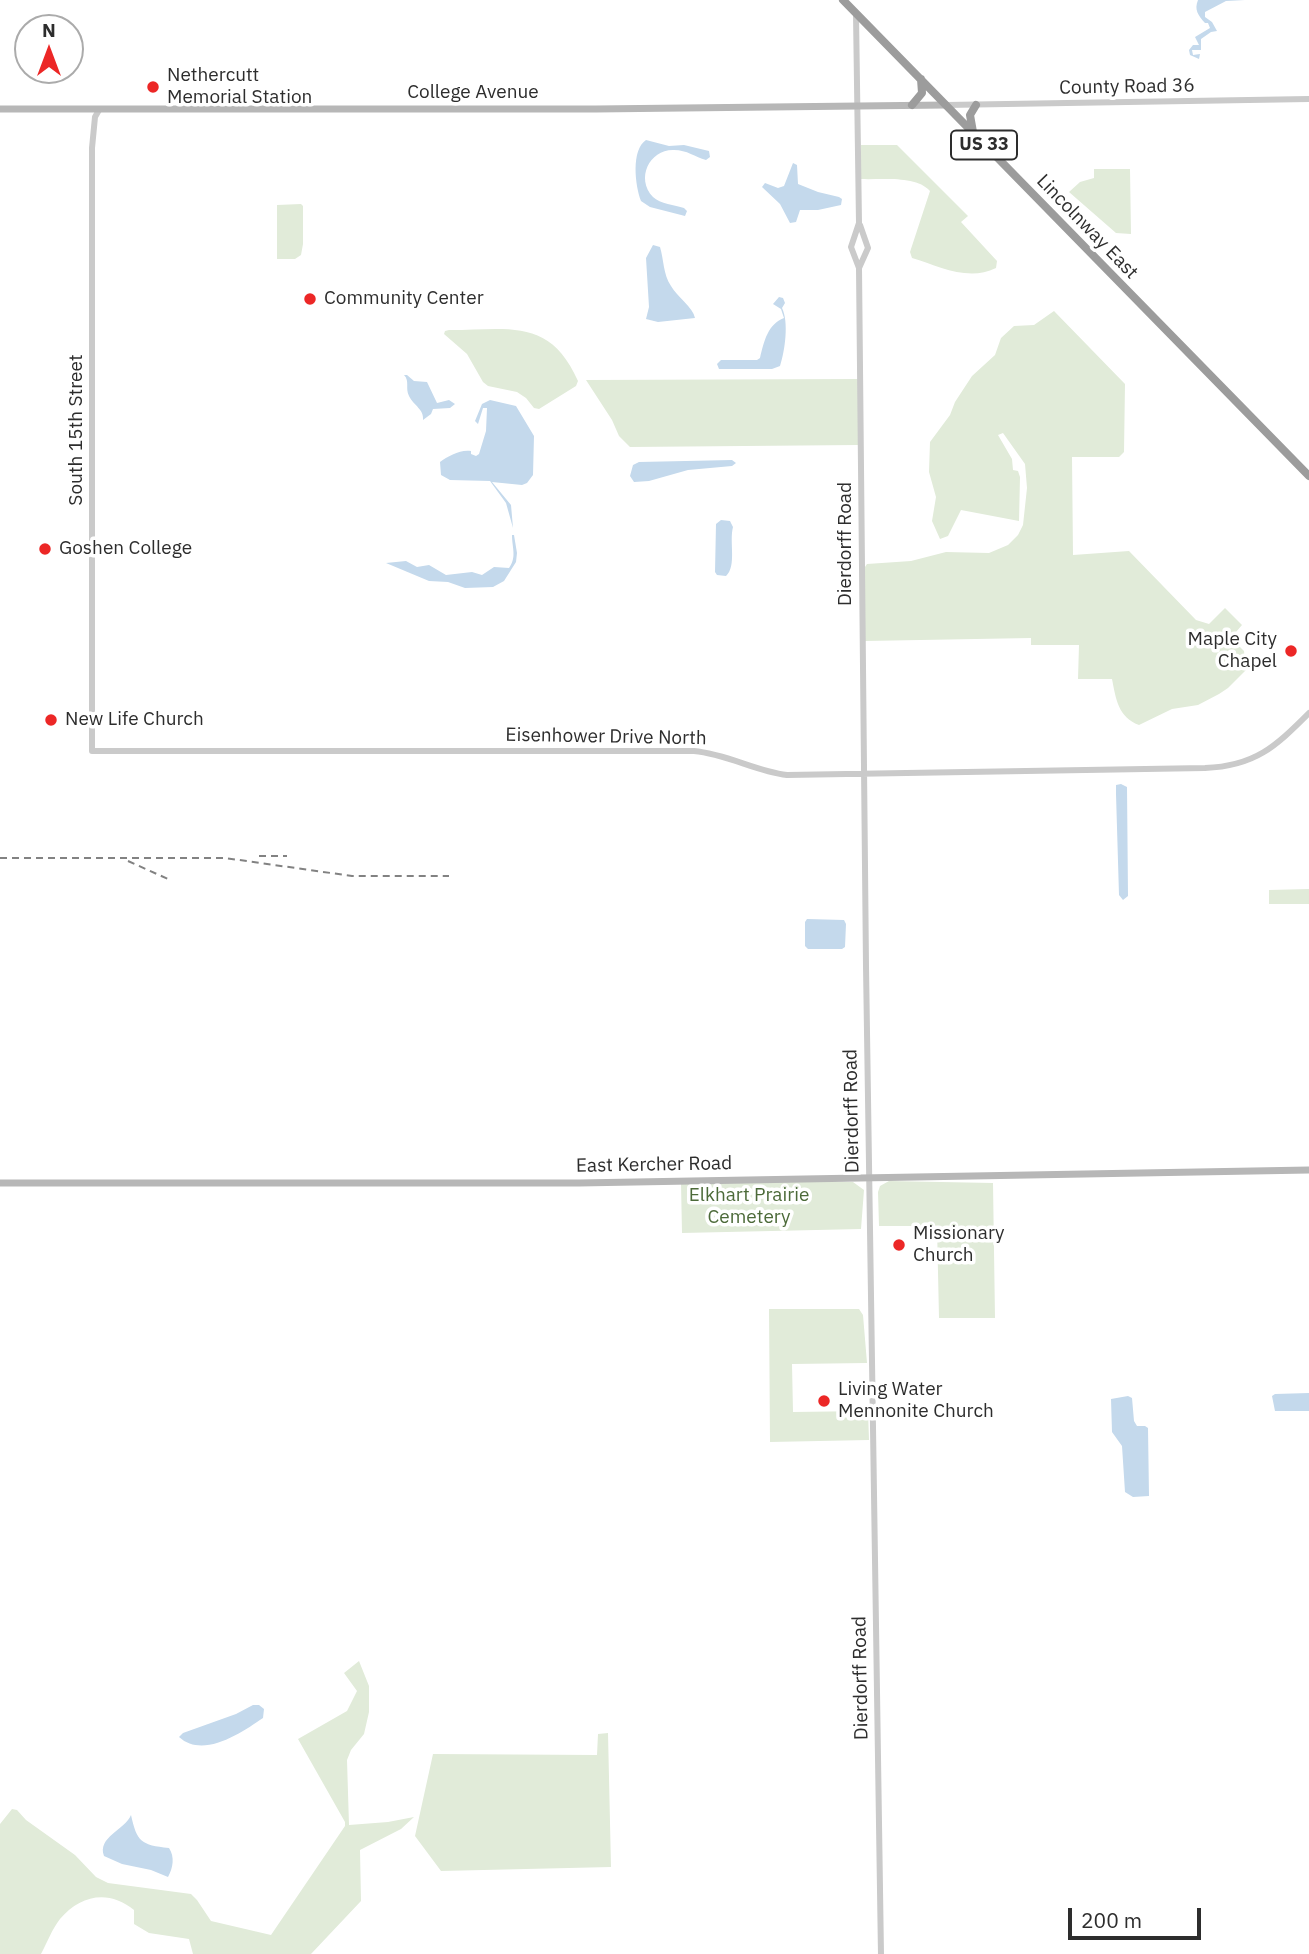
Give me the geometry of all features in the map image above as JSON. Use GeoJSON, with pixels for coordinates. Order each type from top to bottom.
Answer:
{"type":"FeatureCollection","features":[{"type":"Feature","properties":{"kind":"highway","name":"Lincolnway East"},"geometry":{"type":"LineString","coordinates":[[843,0],[1309,476]]}},
{"type":"Feature","properties":{"kind":"highway"},"geometry":{"type":"LineString","coordinates":[[912,105],[922,93],[921,79]]}},
{"type":"Feature","properties":{"kind":"highway"},"geometry":{"type":"LineString","coordinates":[[973,132],[970,115],[976,105]]}},
{"type":"Feature","properties":{"kind":"main road","name":"College Avenue"},"geometry":{"type":"LineString","coordinates":[[0,109],[596,109],[946,105]]}},
{"type":"Feature","properties":{"kind":"main road","name":"East Kercher Road"},"geometry":{"type":"LineString","coordinates":[[0,1183],[579,1183],[1309,1170]]}},
{"type":"Feature","properties":{"kind":"street","name":"Dierdorff Road"},"geometry":{"type":"LineString","coordinates":[[856,13],[859,223],[851,247],[859,268],[881,1954]]}},
{"type":"Feature","properties":{"kind":"street","name":"County Road 36"},"geometry":{"type":"LineString","coordinates":[[946,105],[1309,99]]}},
{"type":"Feature","properties":{"kind":"street","name":"South 15th Street"},"geometry":{"type":"LineString","coordinates":[[92,751],[92,148],[95,117],[99,110]]}},
{"type":"Feature","properties":{"kind":"street","name":"Dierdorff Road"},"geometry":{"type":"LineString","coordinates":[[859,223],[868,248],[859,268]]}},
{"type":"Feature","properties":{"kind":"street"},"geometry":{"type":"LineString","coordinates":[[853,242],[861,239],[866,241]]}},
{"type":"Feature","properties":{"kind":"street"},"geometry":{"type":"LineString","coordinates":[[854,254],[865,254]]}},
{"type":"Feature","properties":{"kind":"street","name":"Eisenhower Drive North"},"geometry":{"type":"LineString","coordinates":[[92,751],[694,751],[719,754],[774,774],[864,775],[1228,766],[1244,763],[1266,753],[1309,713]]}},
{"type":"Feature","properties":{"kind":"green space"},"geometry":{"type":"Polygon","coordinates":[[[861,145],[897,145],[968,216],[961,222],[997,261],[996,268],[985,272],[964,273],[912,258],[910,252],[930,191],[907,180],[861,179],[861,145]]]}},
{"type":"Feature","properties":{"kind":"green space"},"geometry":{"type":"Polygon","coordinates":[[[1094,169],[1130,169],[1131,234],[1116,233],[1069,192],[1080,182],[1094,178],[1094,169]]]}},
{"type":"Feature","properties":{"kind":"green space"},"geometry":{"type":"Polygon","coordinates":[[[301,204],[301,255],[295,259],[277,259],[277,205],[301,204]]]}},
{"type":"Feature","properties":{"kind":"green space"},"geometry":{"type":"Polygon","coordinates":[[[1054,311],[1125,384],[1124,452],[1119,457],[1072,457],[1073,555],[1129,551],[1196,620],[1209,624],[1225,608],[1242,625],[1236,632],[1234,641],[1244,651],[1246,670],[1228,688],[1198,705],[1172,709],[1139,725],[1122,712],[1112,679],[1078,679],[1079,645],[1031,645],[1031,638],[865,641],[867,564],[911,561],[946,552],[989,553],[1008,545],[1018,535],[1023,525],[1027,488],[1025,464],[1003,433],[998,435],[1012,459],[1013,470],[1018,471],[1020,477],[1019,521],[961,510],[948,536],[940,539],[932,521],[936,497],[929,472],[930,442],[950,415],[972,376],[995,355],[1001,338],[1014,326],[1034,325],[1054,311]]]}},
{"type":"Feature","properties":{"kind":"green space"},"geometry":{"type":"Polygon","coordinates":[[[508,329],[540,337],[554,346],[567,360],[578,381],[576,386],[539,409],[534,408],[517,392],[488,386],[483,382],[467,354],[444,334],[449,330],[508,329]]]}},
{"type":"Feature","properties":{"kind":"green space"},"geometry":{"type":"Polygon","coordinates":[[[858,379],[858,445],[630,447],[619,436],[586,380],[858,379]]]}},
{"type":"Feature","properties":{"kind":"green space"},"geometry":{"type":"Polygon","coordinates":[[[1309,889],[1309,904],[1269,904],[1269,890],[1309,889]]]}},
{"type":"Feature","properties":{"kind":"green space"},"geometry":{"type":"Polygon","coordinates":[[[889,1181],[993,1183],[995,1318],[939,1318],[937,1226],[879,1226],[878,1192],[880,1186],[889,1181]]]}},
{"type":"Feature","properties":{"kind":"green space","name":"Elkhart Prairie Cemetery"},"geometry":{"type":"Polygon","coordinates":[[[853,1182],[864,1190],[861,1229],[682,1233],[681,1183],[853,1182]]]}},
{"type":"Feature","properties":{"kind":"green space"},"geometry":{"type":"Polygon","coordinates":[[[769,1309],[859,1309],[863,1315],[867,1363],[792,1364],[793,1412],[868,1411],[869,1440],[770,1442],[769,1309]]]}},
{"type":"Feature","properties":{"kind":"green space"},"geometry":{"type":"Polygon","coordinates":[[[359,1661],[369,1686],[369,1712],[364,1734],[351,1750],[347,1760],[349,1825],[414,1817],[401,1829],[360,1850],[361,1901],[311,1954],[193,1954],[189,1939],[149,1933],[134,1924],[134,1910],[124,1903],[105,1897],[86,1900],[68,1911],[54,1927],[41,1954],[0,1954],[0,1824],[12,1809],[17,1810],[26,1820],[75,1855],[96,1877],[108,1883],[191,1894],[211,1921],[271,1935],[345,1826],[298,1739],[347,1711],[357,1691],[344,1673],[359,1661]]]}},
{"type":"Feature","properties":{"kind":"green space"},"geometry":{"type":"Polygon","coordinates":[[[608,1733],[611,1867],[441,1871],[415,1836],[433,1754],[597,1755],[598,1734],[608,1733]]]}},
{"type":"Feature","properties":{"kind":"water"},"geometry":{"type":"Polygon","coordinates":[[[1198,0],[1245,0],[1226,1],[1205,12],[1205,17],[1217,31],[1201,39],[1201,50],[1192,50],[1193,55],[1200,54],[1199,59],[1190,55],[1189,50],[1193,45],[1199,45],[1195,37],[1210,28],[1197,12],[1198,0]]]}},
{"type":"Feature","properties":{"kind":"water"},"geometry":{"type":"Polygon","coordinates":[[[646,140],[709,151],[710,157],[706,160],[683,151],[665,151],[652,159],[645,174],[645,182],[653,197],[684,208],[687,211],[685,216],[650,207],[641,201],[637,186],[636,159],[646,140]]]}},
{"type":"Feature","properties":{"kind":"water"},"geometry":{"type":"Polygon","coordinates":[[[793,163],[797,165],[798,184],[839,197],[842,199],[841,205],[818,210],[800,210],[796,222],[790,223],[780,204],[762,187],[765,183],[778,188],[784,186],[793,163]]]}},
{"type":"Feature","properties":{"kind":"water"},"geometry":{"type":"Polygon","coordinates":[[[653,245],[660,247],[668,281],[695,318],[658,322],[646,319],[649,307],[646,258],[653,245]]]}},
{"type":"Feature","properties":{"kind":"water"},"geometry":{"type":"Polygon","coordinates":[[[779,297],[783,298],[785,303],[782,308],[784,314],[786,329],[780,366],[772,369],[719,369],[717,364],[721,360],[760,358],[770,329],[784,318],[781,309],[773,304],[779,297]]]}},
{"type":"Feature","properties":{"kind":"water"},"geometry":{"type":"Polygon","coordinates":[[[404,375],[414,381],[427,382],[437,403],[449,400],[455,404],[450,408],[433,409],[423,420],[420,410],[409,396],[404,375]]]}},
{"type":"Feature","properties":{"kind":"water"},"geometry":{"type":"Polygon","coordinates":[[[490,400],[516,406],[534,436],[533,475],[527,483],[522,485],[492,482],[511,505],[513,528],[506,503],[490,481],[450,480],[441,475],[440,462],[447,457],[463,451],[471,451],[471,454],[476,456],[479,454],[486,431],[487,408],[483,408],[478,424],[475,421],[482,404],[490,400]]]}},
{"type":"Feature","properties":{"kind":"water"},"geometry":{"type":"Polygon","coordinates":[[[732,460],[736,463],[732,466],[688,470],[649,481],[634,482],[630,476],[633,465],[639,462],[732,460]]]}},
{"type":"Feature","properties":{"kind":"water"},"geometry":{"type":"Polygon","coordinates":[[[721,520],[730,521],[733,527],[732,560],[726,576],[717,575],[715,572],[716,524],[721,520]]]}},
{"type":"Feature","properties":{"kind":"water"},"geometry":{"type":"Polygon","coordinates":[[[512,535],[517,553],[516,562],[504,581],[493,587],[465,588],[448,582],[429,581],[386,563],[406,561],[417,567],[429,565],[446,575],[472,572],[482,575],[494,567],[509,568],[513,556],[512,535]]]}},
{"type":"Feature","properties":{"kind":"water"},"geometry":{"type":"Polygon","coordinates":[[[1116,785],[1127,787],[1128,896],[1123,900],[1119,895],[1116,794],[1116,785]]]}},
{"type":"Feature","properties":{"kind":"water"},"geometry":{"type":"Polygon","coordinates":[[[807,919],[844,920],[845,947],[808,949],[805,946],[807,919]]]}},
{"type":"Feature","properties":{"kind":"water"},"geometry":{"type":"Polygon","coordinates":[[[1309,1393],[1309,1411],[1275,1411],[1272,1396],[1275,1394],[1309,1393]]]}},
{"type":"Feature","properties":{"kind":"water"},"geometry":{"type":"Polygon","coordinates":[[[1128,1396],[1132,1398],[1137,1426],[1148,1428],[1149,1496],[1133,1497],[1125,1492],[1122,1446],[1112,1432],[1111,1399],[1128,1396]]]}},
{"type":"Feature","properties":{"kind":"water"},"geometry":{"type":"Polygon","coordinates":[[[253,1705],[264,1709],[263,1718],[222,1741],[199,1745],[179,1737],[183,1733],[253,1705]]]}},
{"type":"Feature","properties":{"kind":"water"},"geometry":{"type":"Polygon","coordinates":[[[131,1815],[138,1837],[146,1843],[169,1848],[173,1862],[168,1877],[104,1856],[104,1844],[131,1815]]]}},
{"type":"Feature","properties":{"kind":"railway"},"geometry":{"type":"LineString","coordinates":[[259,856],[287,856]]}},
{"type":"Feature","properties":{"kind":"railway"},"geometry":{"type":"LineString","coordinates":[[0,858],[225,858],[352,876],[449,876]]}},
{"type":"Feature","properties":{"kind":"railway"},"geometry":{"type":"LineString","coordinates":[[128,861],[168,879]]}},
{"type":"Feature","properties":{"kind":"place","name":"Nethercutt Memorial Station"},"geometry":{"type":"Point","coordinates":[153,87]}},
{"type":"Feature","properties":{"kind":"place","name":"Community Center"},"geometry":{"type":"Point","coordinates":[310,299]}},
{"type":"Feature","properties":{"kind":"place","name":"Goshen College"},"geometry":{"type":"Point","coordinates":[45,549]}},
{"type":"Feature","properties":{"kind":"place","name":"Maple City Chapel"},"geometry":{"type":"Point","coordinates":[1291,651]}},
{"type":"Feature","properties":{"kind":"place","name":"New Life Church"},"geometry":{"type":"Point","coordinates":[51,720]}},
{"type":"Feature","properties":{"kind":"place","name":"Missionary Church"},"geometry":{"type":"Point","coordinates":[899,1245]}},
{"type":"Feature","properties":{"kind":"place","name":"Living Water Mennonite Church"},"geometry":{"type":"Point","coordinates":[824,1401]}}]}
